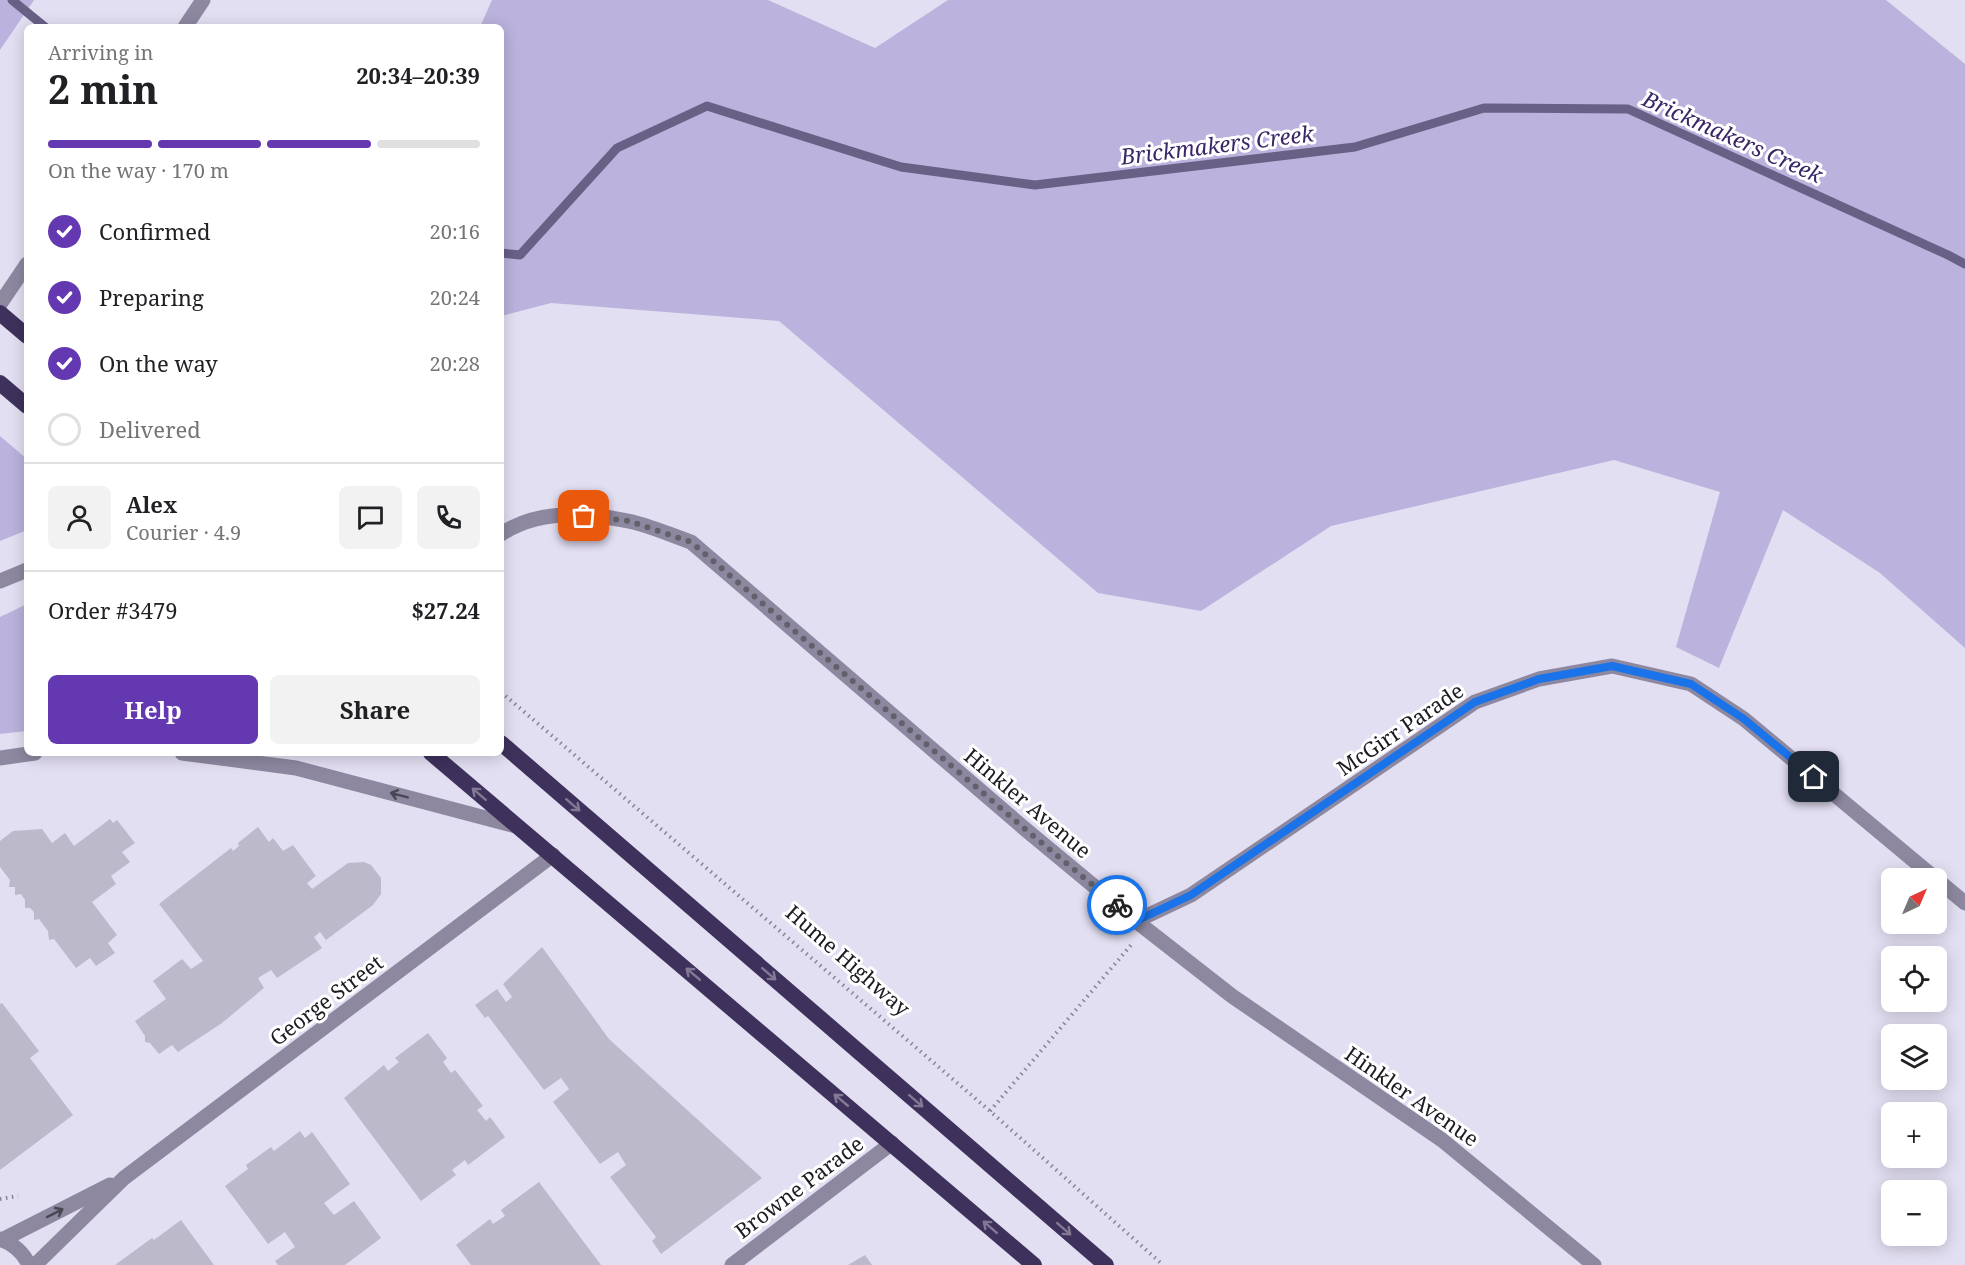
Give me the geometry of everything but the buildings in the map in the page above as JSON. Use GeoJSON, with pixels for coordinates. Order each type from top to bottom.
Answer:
{"type":"FeatureCollection","features":[{"type":"Feature","properties":{"kind":"highway"},"geometry":{"type":"LineString","coordinates":[[0,313],[24,333]]}},
{"type":"Feature","properties":{"kind":"highway"},"geometry":{"type":"LineString","coordinates":[[0,383],[24,403]]}},
{"type":"Feature","properties":{"kind":"highway"},"geometry":{"type":"LineString","coordinates":[[504,746],[1106,1265]]}},
{"type":"Feature","properties":{"kind":"highway"},"geometry":{"type":"LineString","coordinates":[[434,756],[1034,1265]]}},
{"type":"Feature","properties":{"kind":"street"},"geometry":{"type":"LineString","coordinates":[[187,24],[203,0]]}},
{"type":"Feature","properties":{"kind":"street"},"geometry":{"type":"LineString","coordinates":[[0,304],[24,268]]}},
{"type":"Feature","properties":{"kind":"street","name":"Hinkler Avenue"},"geometry":{"type":"LineString","coordinates":[[504,532],[514,525],[561,514],[629,521],[691,542],[1025,829],[1136,921],[1232,996],[1442,1140],[1594,1265]]}},
{"type":"Feature","properties":{"kind":"street"},"geometry":{"type":"LineString","coordinates":[[0,581],[24,571]]}},
{"type":"Feature","properties":{"kind":"street","name":"McGirr Parade"},"geometry":{"type":"LineString","coordinates":[[1136,921],[1191,895],[1475,702],[1539,679],[1612,666],[1691,684],[1744,719],[1923,868]]}},
{"type":"Feature","properties":{"kind":"street"},"geometry":{"type":"LineString","coordinates":[[0,758],[24,755]]}},
{"type":"Feature","properties":{"kind":"street"},"geometry":{"type":"LineString","coordinates":[[205,756],[296,768],[516,826]]}},
{"type":"Feature","properties":{"kind":"street","name":"George Street"},"geometry":{"type":"LineString","coordinates":[[35,1265],[124,1178],[553,855]]}},
{"type":"Feature","properties":{"kind":"street","name":"McGirr Parade"},"geometry":{"type":"LineString","coordinates":[[1947,888],[1965,903]]}},
{"type":"Feature","properties":{"kind":"street","name":"Browne Parade"},"geometry":{"type":"LineString","coordinates":[[732,1265],[892,1143]]}},
{"type":"Feature","properties":{"kind":"street","name":"George Street"},"geometry":{"type":"LineString","coordinates":[[1,1239],[124,1178]]}},
{"type":"Feature","properties":{"kind":"street"},"geometry":{"type":"LineString","coordinates":[[1,1239],[15,1246],[25,1256],[29,1265]]}},
{"type":"Feature","properties":{"kind":"path","name":"Hume Highway"},"geometry":{"type":"LineString","coordinates":[[504,695],[990,1111],[1163,1265]]}},
{"type":"Feature","properties":{"kind":"path"},"geometry":{"type":"LineString","coordinates":[[990,1111],[1132,944],[1136,921]]}},
{"type":"Feature","properties":{"kind":"path"},"geometry":{"type":"LineString","coordinates":[[0,1198],[18,1196]]}},
{"type":"Feature","properties":{"kind":"shaded area"},"geometry":{"type":"Polygon","coordinates":[[[0,0],[34,0],[0,50],[0,0]]]}},
{"type":"Feature","properties":{"kind":"shaded area"},"geometry":{"type":"Polygon","coordinates":[[[492,0],[768,0],[875,48],[948,0],[1886,0],[1965,64],[1965,648],[1880,573],[1783,510],[1719,668],[1676,647],[1720,492],[1614,460],[1331,526],[1201,611],[1098,593],[779,321],[551,303],[504,315],[504,24],[481,24],[492,0]]]}},
{"type":"Feature","properties":{"kind":"shaded area"},"geometry":{"type":"Polygon","coordinates":[[[0,436],[24,456],[24,531],[0,541],[0,436]]]}},
{"type":"Feature","properties":{"kind":"shaded area"},"geometry":{"type":"Polygon","coordinates":[[[24,605],[24,731],[0,734],[0,617],[24,605]]]}},
{"type":"Feature","properties":{"kind":"waterway","name":"Brickmakers Creek"},"geometry":{"type":"LineString","coordinates":[[12,0],[41,24]]}},
{"type":"Feature","properties":{"kind":"waterway","name":"Brickmakers Creek"},"geometry":{"type":"LineString","coordinates":[[504,253],[520,255],[617,148],[707,106],[901,167],[1035,185],[1355,147],[1484,108],[1628,109],[1965,264]]}},
{"type":"Feature","properties":{"kind":"way so far"},"geometry":{"type":"LineString","coordinates":[[584,516],[629,521],[691,542],[1025,829],[1117,905]]}},
{"type":"Feature","properties":{"kind":"route"},"geometry":{"type":"LineString","coordinates":[[1117,905],[1136,921],[1191,895],[1475,702],[1539,679],[1612,666],[1691,684],[1744,719],[1814,777]]}}]}
